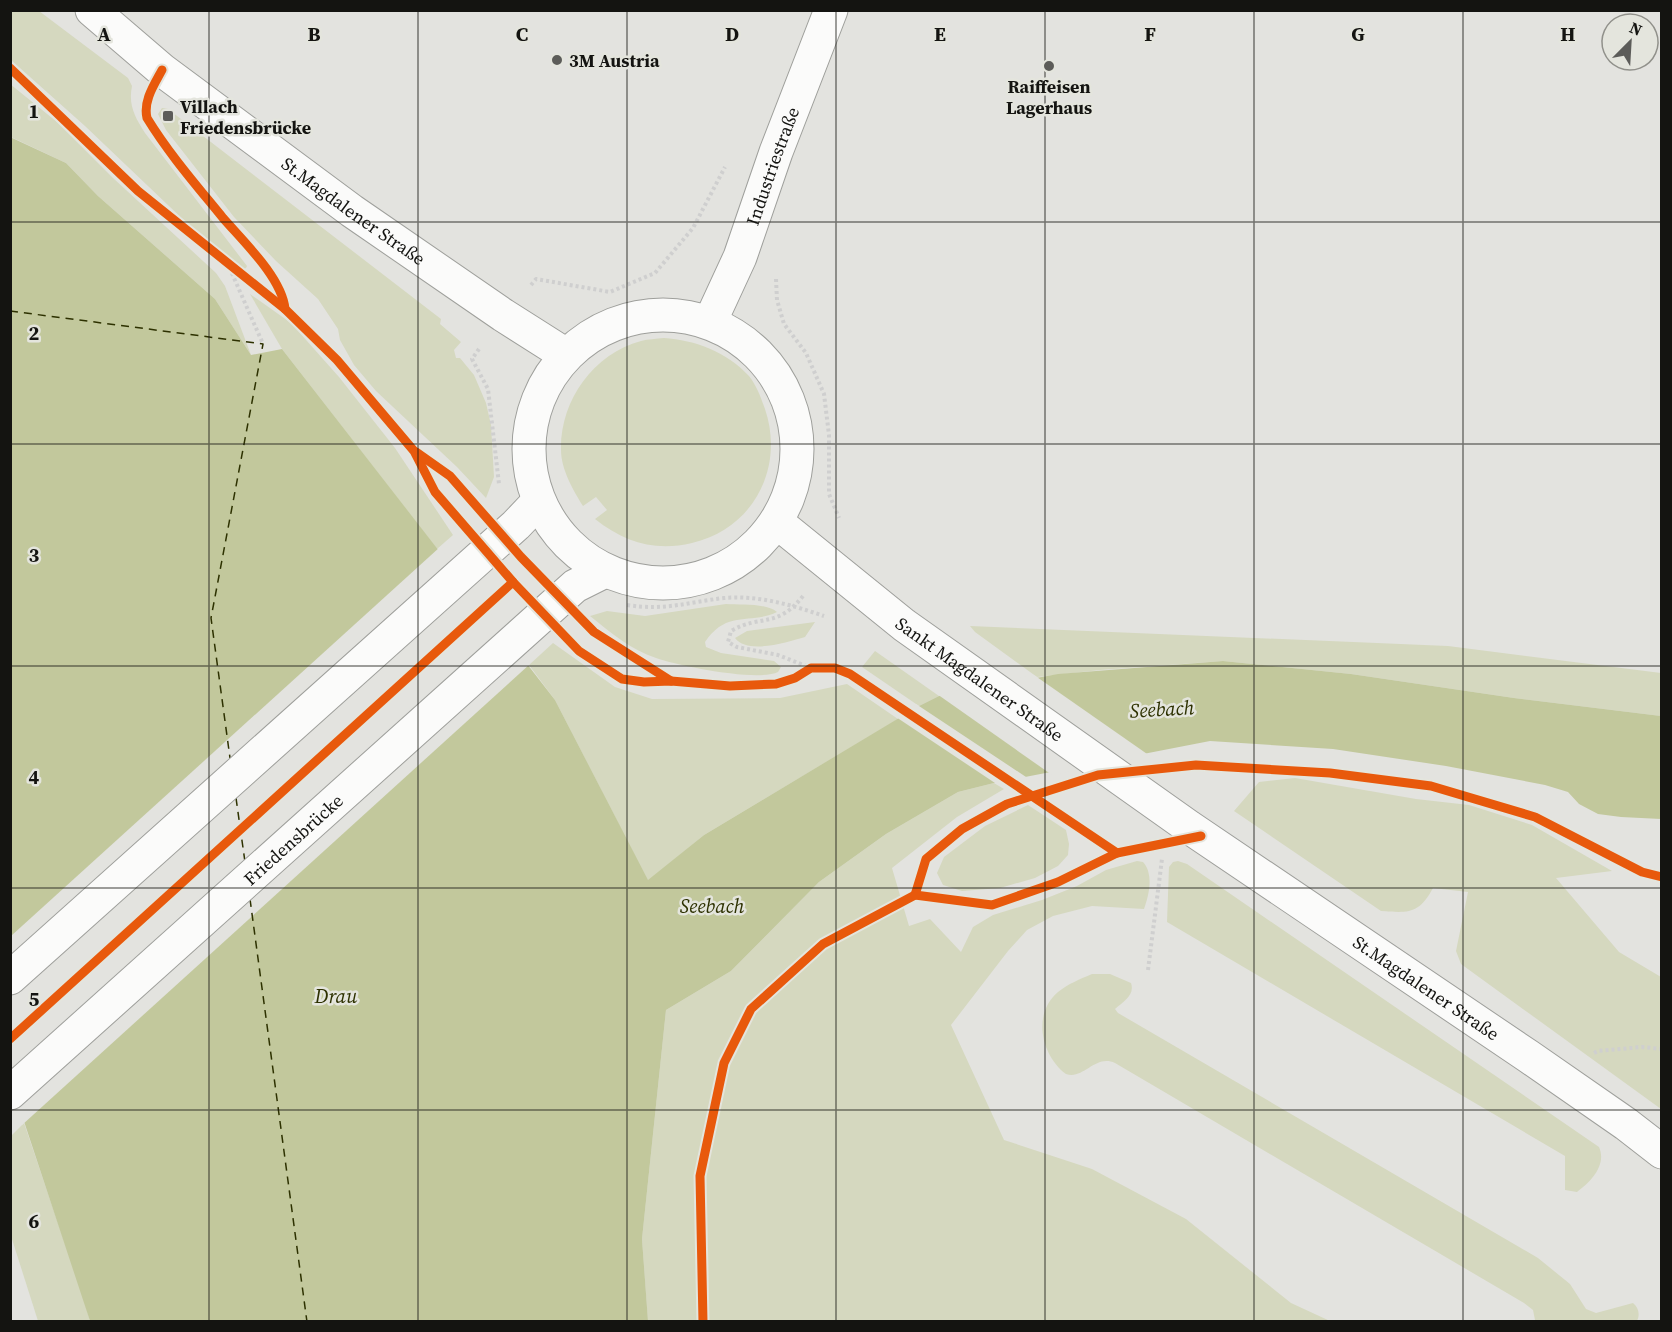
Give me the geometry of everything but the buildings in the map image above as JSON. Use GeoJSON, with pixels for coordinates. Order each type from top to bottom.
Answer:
{"type":"FeatureCollection","features":[{"type":"Feature","properties":{"kind":"street","name":"St.Magdalener Straße"},"geometry":{"type":"LineString","coordinates":[[92,10],[162,70],[352,211],[503,315],[566,355]]}},
{"type":"Feature","properties":{"kind":"street","name":"Industriestraße"},"geometry":{"type":"LineString","coordinates":[[711,321],[740,257],[776,152],[831,10]]}},
{"type":"Feature","properties":{"kind":"street"},"geometry":{"type":"LineString","coordinates":[[10,978],[526,514],[533,412],[548,377],[566,355],[614,323],[658,313],[711,321],[741,338],[774,371],[798,430],[796,479],[778,523],[759,546],[709,577],[670,584],[605,571],[526,514]]}},
{"type":"Feature","properties":{"kind":"street","name":"Sankt Magdalener Straße"},"geometry":{"type":"LineString","coordinates":[[778,523],[904,625],[1185,836]]}},
{"type":"Feature","properties":{"kind":"street","name":"Friedensbrücke"},"geometry":{"type":"LineString","coordinates":[[10,1094],[575,586],[605,571]]}},
{"type":"Feature","properties":{"kind":"street","name":"St.Magdalener Straße"},"geometry":{"type":"LineString","coordinates":[[1185,836],[1344,930],[1626,1124],[1662,1152]]}},
{"type":"Feature","properties":{"kind":"path"},"geometry":{"type":"LineString","coordinates":[[498,467],[488,389],[472,359],[503,315],[536,279],[610,292],[655,273],[693,228],[728,162]]}},
{"type":"Feature","properties":{"kind":"path"},"geometry":{"type":"LineString","coordinates":[[218,255],[244,275]]}},
{"type":"Feature","properties":{"kind":"path"},"geometry":{"type":"LineString","coordinates":[[227,262],[262,344]]}},
{"type":"Feature","properties":{"kind":"path"},"geometry":{"type":"LineString","coordinates":[[776,275],[777,300],[784,324],[806,353],[824,394],[829,435],[829,494],[840,519]]}},
{"type":"Feature","properties":{"kind":"path"},"geometry":{"type":"LineString","coordinates":[[619,605],[659,608],[734,598],[768,600],[795,606],[784,615],[771,620],[738,627],[731,631],[728,642],[737,648],[778,655],[807,670],[823,668]]}},
{"type":"Feature","properties":{"kind":"path"},"geometry":{"type":"LineString","coordinates":[[1148,970],[1185,836]]}},
{"type":"Feature","properties":{"kind":"path"},"geometry":{"type":"LineString","coordinates":[[1554,1075],[1598,1051],[1642,1047],[1662,1049]]}},
{"type":"Feature","properties":{"kind":"shaded area"},"geometry":{"type":"Polygon","coordinates":[[[11,10],[39,11],[128,78],[132,86],[133,111],[138,122],[247,266],[246,268],[237,264],[190,226],[85,126],[11,60],[11,10]]]}},
{"type":"Feature","properties":{"kind":"shaded area"},"geometry":{"type":"Polygon","coordinates":[[[10,84],[57,122],[113,178],[216,273],[225,286],[251,355],[215,299],[98,196],[66,163],[11,137],[10,84]]]}},
{"type":"Feature","properties":{"kind":"shaded area"},"geometry":{"type":"Polygon","coordinates":[[[162,108],[168,109],[441,319],[440,324],[461,342],[454,350],[456,358],[460,358],[474,375],[486,403],[491,425],[494,477],[486,498],[457,467],[376,391],[354,365],[340,340],[338,329],[318,299],[276,261],[234,217],[166,130],[158,114],[162,108]]]}},
{"type":"Feature","properties":{"kind":"shaded area"},"geometry":{"type":"Polygon","coordinates":[[[250,294],[291,323],[339,377],[395,448],[453,535],[437,549],[282,349],[250,294]]]}},
{"type":"Feature","properties":{"kind":"shaded area"},"geometry":{"type":"Polygon","coordinates":[[[664,338],[687,341],[710,349],[731,360],[749,376],[757,388],[765,409],[770,431],[771,453],[767,474],[759,493],[747,510],[732,524],[713,536],[692,543],[665,546],[640,543],[629,539],[595,519],[607,510],[596,497],[583,506],[565,472],[561,450],[566,414],[573,397],[594,368],[624,347],[644,340],[664,338]]]}},
{"type":"Feature","properties":{"kind":"shaded area"},"geometry":{"type":"Polygon","coordinates":[[[726,604],[760,606],[777,612],[757,618],[730,621],[713,632],[705,642],[706,647],[721,653],[774,661],[781,667],[778,672],[768,675],[737,674],[699,669],[667,661],[647,655],[629,645],[590,616],[607,611],[645,616],[726,604]]]}},
{"type":"Feature","properties":{"kind":"shaded area"},"geometry":{"type":"Polygon","coordinates":[[[815,622],[805,637],[768,646],[749,646],[735,638],[747,631],[815,622]]]}},
{"type":"Feature","properties":{"kind":"shaded area"},"geometry":{"type":"Polygon","coordinates":[[[970,626],[1448,646],[1661,673],[1661,716],[1514,698],[1351,674],[1223,661],[1037,677],[970,626]]]}},
{"type":"Feature","properties":{"kind":"shaded area"},"geometry":{"type":"Polygon","coordinates":[[[553,643],[615,687],[652,699],[780,698],[847,684],[898,719],[704,835],[648,881],[555,700],[529,665],[553,643]]]}},
{"type":"Feature","properties":{"kind":"shaded area"},"geometry":{"type":"Polygon","coordinates":[[[875,651],[939,696],[919,706],[862,667],[875,651]]]}},
{"type":"Feature","properties":{"kind":"shaded area"},"geometry":{"type":"Polygon","coordinates":[[[1295,778],[1416,799],[1469,805],[1532,825],[1612,871],[1556,878],[1619,952],[1661,977],[1661,1109],[1461,964],[1456,951],[1468,892],[1433,888],[1423,903],[1412,910],[1381,911],[1234,811],[1259,782],[1295,778]]]}},
{"type":"Feature","properties":{"kind":"shaded area"},"geometry":{"type":"Polygon","coordinates":[[[994,783],[1004,789],[957,817],[892,868],[909,926],[930,919],[961,952],[973,927],[993,915],[1042,900],[1077,886],[1106,870],[1137,861],[1143,862],[1149,878],[1149,891],[1144,909],[1092,906],[1053,916],[1027,930],[951,1025],[1004,1140],[1092,1169],[1186,1219],[1291,1303],[1330,1321],[648,1322],[642,1239],[666,1010],[731,971],[819,882],[886,834],[958,792],[994,783]]]}},
{"type":"Feature","properties":{"kind":"shaded area"},"geometry":{"type":"Polygon","coordinates":[[[1028,805],[1066,830],[1069,844],[1068,855],[1058,866],[1035,878],[1000,888],[962,891],[943,885],[937,873],[944,857],[985,826],[1028,805]]]}},
{"type":"Feature","properties":{"kind":"shaded area"},"geometry":{"type":"Polygon","coordinates":[[[1173,862],[1187,864],[1599,1147],[1601,1160],[1592,1178],[1577,1192],[1565,1190],[1565,1156],[1167,922],[1169,867],[1173,862]]]}},
{"type":"Feature","properties":{"kind":"shaded area"},"geometry":{"type":"Polygon","coordinates":[[[1092,974],[1110,974],[1131,983],[1130,994],[1115,1009],[1118,1013],[1538,1258],[1570,1284],[1586,1309],[1596,1313],[1633,1303],[1637,1307],[1637,1321],[1532,1321],[1535,1320],[1533,1310],[1524,1303],[1115,1063],[1101,1062],[1078,1074],[1066,1074],[1057,1066],[1046,1046],[1043,1034],[1045,1011],[1058,992],[1092,974]]]}},
{"type":"Feature","properties":{"kind":"shaded area"},"geometry":{"type":"Polygon","coordinates":[[[24,1123],[90,1321],[38,1321],[11,1236],[11,1136],[24,1123]]]}},
{"type":"Feature","properties":{"kind":"water","name":"Drau"},"geometry":{"type":"Polygon","coordinates":[[[10,137],[66,163],[98,196],[215,299],[251,355],[282,349],[555,700],[648,880],[704,835],[939,696],[1058,674],[1223,661],[1351,674],[1514,698],[1661,716],[1661,819],[1598,814],[1579,804],[1568,792],[1545,785],[1446,766],[1333,749],[1210,741],[958,792],[886,834],[819,882],[731,971],[666,1010],[642,1239],[648,1321],[90,1321],[11,1082],[10,137]]]}},
{"type":"Feature","properties":{"kind":"pier"},"geometry":{"type":"Polygon","coordinates":[[[440,547],[530,664],[22,1125],[10,1092],[11,936],[440,547]]]}},
{"type":"Feature","properties":{"kind":"pier"},"geometry":{"type":"Polygon","coordinates":[[[1034,675],[1150,756],[1052,775],[937,694],[1034,675]]]}},
{"type":"Feature","properties":{"kind":"pier"},"geometry":{"type":"Polygon","coordinates":[[[916,704],[1029,779],[998,785],[896,717],[916,704]]]}},
{"type":"Feature","properties":{"kind":"ferry route"},"geometry":{"type":"LineString","coordinates":[[10,311],[263,344],[211,618],[230,758]]}},
{"type":"Feature","properties":{"kind":"ferry route"},"geometry":{"type":"LineString","coordinates":[[236,798],[245,862]]}},
{"type":"Feature","properties":{"kind":"ferry route"},"geometry":{"type":"LineString","coordinates":[[250,899],[307,1322]]}},
{"type":"Feature","properties":{"kind":"cycle path"},"geometry":{"type":"LineString","coordinates":[[10,68],[138,191],[285,309],[337,360],[414,451],[435,492],[513,582],[579,651],[622,679],[644,682],[671,681],[730,686],[776,684],[795,678],[811,668],[835,668],[850,674],[1117,853],[1058,882],[992,905],[915,895],[823,944],[751,1009],[724,1063],[700,1176],[703,1322]]}},
{"type":"Feature","properties":{"kind":"cycle path"},"geometry":{"type":"LineString","coordinates":[[162,70],[148,99],[147,118],[184,170],[269,273],[277,285],[285,309]]}},
{"type":"Feature","properties":{"kind":"cycle path"},"geometry":{"type":"LineString","coordinates":[[416,452],[450,476],[521,557],[594,632],[671,681]]}},
{"type":"Feature","properties":{"kind":"cycle path"},"geometry":{"type":"LineString","coordinates":[[10,1039],[513,582]]}},
{"type":"Feature","properties":{"kind":"cycle path"},"geometry":{"type":"LineString","coordinates":[[915,895],[926,859],[962,829],[1007,804],[1098,775],[1196,765],[1330,773],[1431,786],[1535,817],[1642,872],[1662,877]]}},
{"type":"Feature","properties":{"kind":"cycle path"},"geometry":{"type":"LineString","coordinates":[[1117,853],[1201,836]]}},
{"type":"Feature","properties":{"kind":"place","name":"3M Austria"},"geometry":{"type":"Point","coordinates":[557,60]}},
{"type":"Feature","properties":{"kind":"place","name":"Raiffeisen Lagerhaus"},"geometry":{"type":"Point","coordinates":[1049,66]}},
{"type":"Feature","properties":{"kind":"place","name":"Villach Friedensbrücke"},"geometry":{"type":"Point","coordinates":[168,116]}},
{"type":"Feature","properties":{"kind":"water label","name":"Seebach"},"geometry":{"type":"Point","coordinates":[1162,709]}},
{"type":"Feature","properties":{"kind":"water label","name":"Seebach"},"geometry":{"type":"Point","coordinates":[712,906]}}]}
